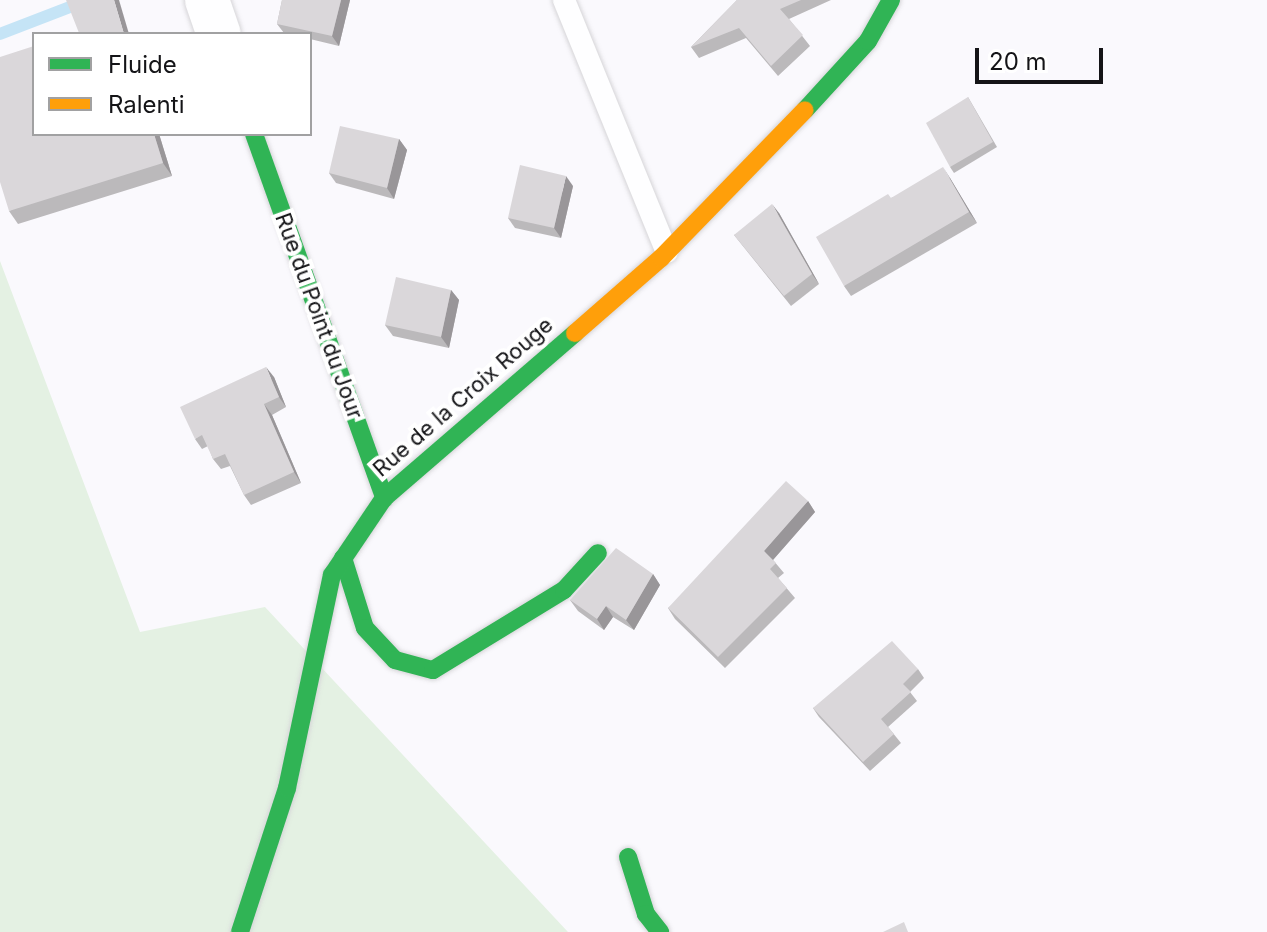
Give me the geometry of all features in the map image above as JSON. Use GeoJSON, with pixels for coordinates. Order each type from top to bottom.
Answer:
{"type":"FeatureCollection","features":[{"type":"Feature","properties":{"kind":"street"},"geometry":{"type":"LineString","coordinates":[[207,0],[218,32]]}},
{"type":"Feature","properties":{"kind":"street","name":"Rue de la Croix Rouge"},"geometry":{"type":"LineString","coordinates":[[240,932],[287,788],[332,575],[384,498],[667,252],[753,168],[868,41],[891,0]]}},
{"type":"Feature","properties":{"kind":"street","name":"Rue du Point du Jour"},"geometry":{"type":"LineString","coordinates":[[255,136],[384,498]]}},
{"type":"Feature","properties":{"kind":"street"},"geometry":{"type":"LineString","coordinates":[[343,558],[365,628],[395,660],[433,670],[564,590],[598,553]]}},
{"type":"Feature","properties":{"kind":"street"},"geometry":{"type":"LineString","coordinates":[[628,857],[646,914],[660,932]]}},
{"type":"Feature","properties":{"kind":"lane"},"geometry":{"type":"LineString","coordinates":[[564,0],[667,252]]}},
{"type":"Feature","properties":{"kind":"green space"},"geometry":{"type":"Polygon","coordinates":[[[0,261],[140,632],[265,607],[568,932],[0,932],[0,261]]]}},
{"type":"Feature","properties":{"kind":"building"},"geometry":{"type":"Polygon","coordinates":[[[66,0],[114,0],[123,32],[79,32],[66,0]]]}},
{"type":"Feature","properties":{"kind":"building"},"geometry":{"type":"Polygon","coordinates":[[[282,0],[341,0],[332,36],[277,24],[282,0]]]}},
{"type":"Feature","properties":{"kind":"building"},"geometry":{"type":"Polygon","coordinates":[[[737,0],[801,0],[780,9],[803,35],[771,66],[739,28],[691,47],[737,0]]]}},
{"type":"Feature","properties":{"kind":"building"},"geometry":{"type":"Polygon","coordinates":[[[32,47],[32,136],[155,136],[163,163],[9,211],[0,182],[0,57],[32,47]]]}},
{"type":"Feature","properties":{"kind":"building"},"geometry":{"type":"Polygon","coordinates":[[[968,97],[993,142],[950,167],[926,123],[968,97]]]}},
{"type":"Feature","properties":{"kind":"building"},"geometry":{"type":"Polygon","coordinates":[[[340,126],[399,139],[387,188],[329,173],[340,126]]]}},
{"type":"Feature","properties":{"kind":"building"},"geometry":{"type":"Polygon","coordinates":[[[520,165],[566,176],[554,228],[508,218],[520,165]]]}},
{"type":"Feature","properties":{"kind":"building"},"geometry":{"type":"Polygon","coordinates":[[[943,167],[969,212],[844,286],[816,237],[888,194],[891,198],[943,167]]]}},
{"type":"Feature","properties":{"kind":"building"},"geometry":{"type":"Polygon","coordinates":[[[772,204],[812,274],[784,296],[734,235],[772,204]]]}},
{"type":"Feature","properties":{"kind":"building"},"geometry":{"type":"Polygon","coordinates":[[[396,277],[451,290],[441,337],[385,325],[396,277]]]}},
{"type":"Feature","properties":{"kind":"building"},"geometry":{"type":"Polygon","coordinates":[[[266,367],[279,397],[264,404],[294,472],[244,495],[225,454],[213,459],[202,435],[195,439],[180,407],[266,367]]]}},
{"type":"Feature","properties":{"kind":"building"},"geometry":{"type":"Polygon","coordinates":[[[786,481],[808,501],[764,551],[776,563],[770,569],[787,588],[718,657],[668,608],[786,481]]]}},
{"type":"Feature","properties":{"kind":"building"},"geometry":{"type":"Polygon","coordinates":[[[616,548],[653,574],[626,620],[606,606],[597,619],[570,600],[616,548]]]}},
{"type":"Feature","properties":{"kind":"building"},"geometry":{"type":"Polygon","coordinates":[[[892,641],[918,669],[903,684],[911,692],[881,719],[894,734],[863,762],[813,708],[892,641]]]}},
{"type":"Feature","properties":{"kind":"building"},"geometry":{"type":"Polygon","coordinates":[[[904,922],[908,932],[883,932],[904,922]]]}},
{"type":"Feature","properties":{"kind":"waterway"},"geometry":{"type":"LineString","coordinates":[[0,34],[88,0]]}},
{"type":"Feature","properties":{"kind":"traffic: fast"},"geometry":{"type":"LineString","coordinates":[[805,110],[868,41],[891,0]]}},
{"type":"Feature","properties":{"kind":"traffic: fast"},"geometry":{"type":"LineString","coordinates":[[255,136],[384,498]]}},
{"type":"Feature","properties":{"kind":"traffic: fast"},"geometry":{"type":"LineString","coordinates":[[240,932],[287,788],[332,575],[384,498],[575,333]]}},
{"type":"Feature","properties":{"kind":"traffic: fast"},"geometry":{"type":"LineString","coordinates":[[343,558],[365,628],[395,660],[433,670],[564,590],[598,553]]}},
{"type":"Feature","properties":{"kind":"traffic: fast"},"geometry":{"type":"LineString","coordinates":[[628,857],[646,914],[660,932]]}},
{"type":"Feature","properties":{"kind":"traffic: slow"},"geometry":{"type":"LineString","coordinates":[[575,333],[661,258],[805,110]]}}]}
